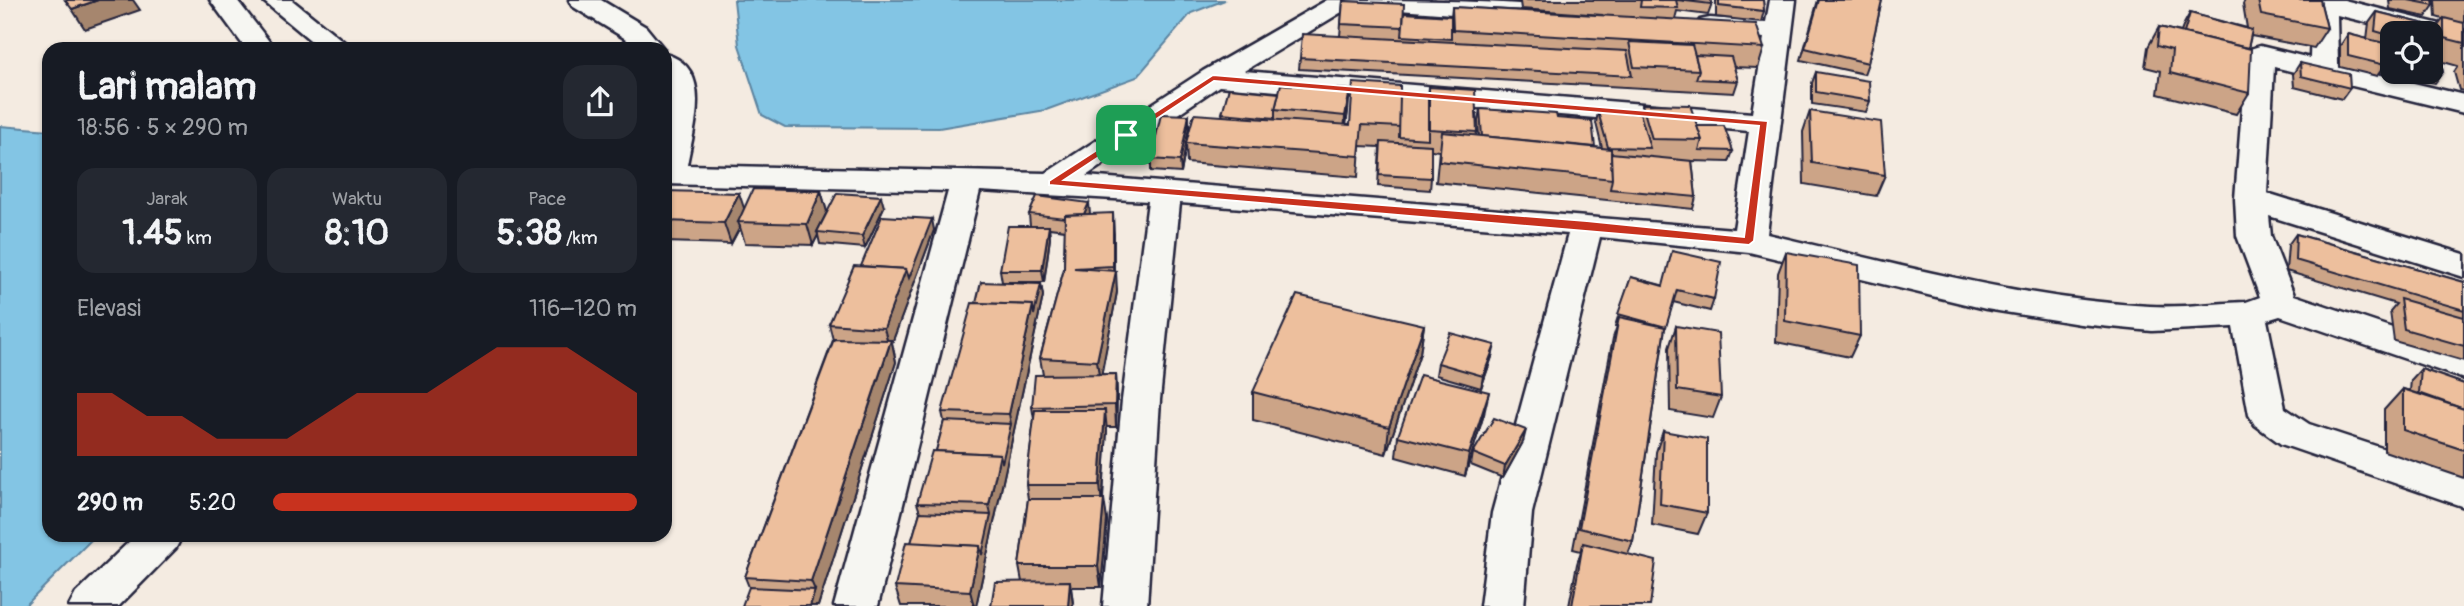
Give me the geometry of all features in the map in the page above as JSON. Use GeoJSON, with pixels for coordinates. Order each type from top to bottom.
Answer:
{"type":"FeatureCollection","features":[{"type":"Feature","properties":{"kind":"street"},"geometry":{"type":"LineString","coordinates":[[223,0],[256,42]]}},
{"type":"Feature","properties":{"kind":"street"},"geometry":{"type":"LineString","coordinates":[[275,0],[330,42]]}},
{"type":"Feature","properties":{"kind":"street"},"geometry":{"type":"LineString","coordinates":[[582,0],[636,33],[644,42]]}},
{"type":"Feature","properties":{"kind":"street"},"geometry":{"type":"LineString","coordinates":[[1053,183],[1213,78],[1347,0]]}},
{"type":"Feature","properties":{"kind":"street"},"geometry":{"type":"LineString","coordinates":[[1372,0],[1561,15]]}},
{"type":"Feature","properties":{"kind":"street"},"geometry":{"type":"LineString","coordinates":[[1749,241],[1783,0]]}},
{"type":"Feature","properties":{"kind":"street"},"geometry":{"type":"LineString","coordinates":[[2324,69],[2323,3],[2464,38]]}},
{"type":"Feature","properties":{"kind":"street"},"geometry":{"type":"LineString","coordinates":[[1683,24],[1778,31]]}},
{"type":"Feature","properties":{"kind":"street"},"geometry":{"type":"LineString","coordinates":[[2464,104],[2260,55],[2251,200],[2264,309],[2268,415],[2295,434],[2464,491]]}},
{"type":"Feature","properties":{"kind":"street"},"geometry":{"type":"LineString","coordinates":[[672,70],[679,79],[685,97],[672,153]]}},
{"type":"Feature","properties":{"kind":"street"},"geometry":{"type":"LineString","coordinates":[[1213,78],[1764,123]]}},
{"type":"Feature","properties":{"kind":"street"},"geometry":{"type":"LineString","coordinates":[[672,174],[1053,183],[1587,225],[1749,241],[1986,297],[2080,312],[2152,319],[2264,309],[2464,366]]}},
{"type":"Feature","properties":{"kind":"street"},"geometry":{"type":"LineString","coordinates":[[856,606],[967,179]]}},
{"type":"Feature","properties":{"kind":"street"},"geometry":{"type":"LineString","coordinates":[[1125,606],[1141,400],[1165,192]]}},
{"type":"Feature","properties":{"kind":"street"},"geometry":{"type":"LineString","coordinates":[[2251,200],[2464,266]]}},
{"type":"Feature","properties":{"kind":"street"},"geometry":{"type":"LineString","coordinates":[[1502,606],[1512,513],[1587,225]]}},
{"type":"Feature","properties":{"kind":"street"},"geometry":{"type":"LineString","coordinates":[[91,606],[155,542]]}},
{"type":"Feature","properties":{"kind":"water"},"geometry":{"type":"Polygon","coordinates":[[[734,0],[1225,0],[1191,13],[1137,77],[1046,110],[939,128],[785,127],[762,115],[739,45],[734,0]]]}},
{"type":"Feature","properties":{"kind":"water"},"geometry":{"type":"Polygon","coordinates":[[[0,126],[42,129],[42,542],[89,542],[25,606],[0,606],[0,126]]]}},
{"type":"Feature","properties":{"kind":"building"},"geometry":{"type":"Polygon","coordinates":[[[65,0],[98,0],[72,9],[65,0]]]}},
{"type":"Feature","properties":{"kind":"building"},"geometry":{"type":"Polygon","coordinates":[[[1641,0],[1676,0],[1678,8],[1640,7],[1641,0]]]}},
{"type":"Feature","properties":{"kind":"building"},"geometry":{"type":"Polygon","coordinates":[[[1677,0],[1711,0],[1712,4],[1677,0]]]}},
{"type":"Feature","properties":{"kind":"building"},"geometry":{"type":"Polygon","coordinates":[[[1719,0],[1763,0],[1764,11],[1719,6],[1719,0]]]}},
{"type":"Feature","properties":{"kind":"building"},"geometry":{"type":"Polygon","coordinates":[[[1819,0],[1882,0],[1868,63],[1805,48],[1819,0]]]}},
{"type":"Feature","properties":{"kind":"building"},"geometry":{"type":"Polygon","coordinates":[[[2258,0],[2320,0],[2327,28],[2261,15],[2258,0]]]}},
{"type":"Feature","properties":{"kind":"building"},"geometry":{"type":"Polygon","coordinates":[[[2408,0],[2433,0],[2434,5],[2408,0]]]}},
{"type":"Feature","properties":{"kind":"building"},"geometry":{"type":"Polygon","coordinates":[[[1343,1],[1404,4],[1403,27],[1341,24],[1343,1]]]}},
{"type":"Feature","properties":{"kind":"building"},"geometry":{"type":"Polygon","coordinates":[[[1452,7],[1756,24],[1764,48],[1453,30],[1452,7]]]}},
{"type":"Feature","properties":{"kind":"building"},"geometry":{"type":"Polygon","coordinates":[[[2377,12],[2413,21],[2380,21],[2380,32],[2375,31],[2377,12]]]}},
{"type":"Feature","properties":{"kind":"building"},"geometry":{"type":"Polygon","coordinates":[[[1404,13],[1451,16],[1451,39],[1402,36],[1404,13]]]}},
{"type":"Feature","properties":{"kind":"building"},"geometry":{"type":"Polygon","coordinates":[[[2190,13],[2252,30],[2248,48],[2184,33],[2190,13]]]}},
{"type":"Feature","properties":{"kind":"building"},"geometry":{"type":"Polygon","coordinates":[[[2444,18],[2464,23],[2464,43],[2444,38],[2444,18]]]}},
{"type":"Feature","properties":{"kind":"building"},"geometry":{"type":"Polygon","coordinates":[[[2159,27],[2251,49],[2249,93],[2170,73],[2172,50],[2157,46],[2159,27]]]}},
{"type":"Feature","properties":{"kind":"building"},"geometry":{"type":"Polygon","coordinates":[[[1302,34],[1627,51],[1632,76],[1300,58],[1302,34]]]}},
{"type":"Feature","properties":{"kind":"building"},"geometry":{"type":"Polygon","coordinates":[[[2348,34],[2380,42],[2380,64],[2348,56],[2348,34]]]}},
{"type":"Feature","properties":{"kind":"building"},"geometry":{"type":"Polygon","coordinates":[[[1629,42],[1692,45],[1699,70],[1634,67],[1629,42]]]}},
{"type":"Feature","properties":{"kind":"building"},"geometry":{"type":"Polygon","coordinates":[[[1695,55],[1731,57],[1738,81],[1696,79],[1699,70],[1695,55]]]}},
{"type":"Feature","properties":{"kind":"building"},"geometry":{"type":"Polygon","coordinates":[[[2300,63],[2349,74],[2350,88],[2301,76],[2300,63]]]}},
{"type":"Feature","properties":{"kind":"building"},"geometry":{"type":"Polygon","coordinates":[[[1816,72],[1869,81],[1870,101],[1816,92],[1816,72]]]}},
{"type":"Feature","properties":{"kind":"building"},"geometry":{"type":"Polygon","coordinates":[[[1353,83],[1400,86],[1400,127],[1362,125],[1359,156],[1186,143],[1194,114],[1350,125],[1353,83]]]}},
{"type":"Feature","properties":{"kind":"building"},"geometry":{"type":"Polygon","coordinates":[[[1281,84],[1350,90],[1345,116],[1275,109],[1281,84]]]}},
{"type":"Feature","properties":{"kind":"building"},"geometry":{"type":"Polygon","coordinates":[[[1429,87],[1475,90],[1477,132],[1429,129],[1429,87]]]}},
{"type":"Feature","properties":{"kind":"building"},"geometry":{"type":"Polygon","coordinates":[[[1229,88],[1279,93],[1275,118],[1222,113],[1229,88]]]}},
{"type":"Feature","properties":{"kind":"building"},"geometry":{"type":"Polygon","coordinates":[[[1400,95],[1428,97],[1428,139],[1399,137],[1400,95]]]}},
{"type":"Feature","properties":{"kind":"building"},"geometry":{"type":"Polygon","coordinates":[[[1642,104],[1690,105],[1702,140],[1652,139],[1642,104]]]}},
{"type":"Feature","properties":{"kind":"building"},"geometry":{"type":"Polygon","coordinates":[[[1480,109],[1556,114],[1557,118],[1592,121],[1595,147],[1482,136],[1480,109]]]}},
{"type":"Feature","properties":{"kind":"building"},"geometry":{"type":"Polygon","coordinates":[[[1810,111],[1881,122],[1885,175],[1812,163],[1810,111]]]}},
{"type":"Feature","properties":{"kind":"building"},"geometry":{"type":"Polygon","coordinates":[[[1598,112],[1640,113],[1650,148],[1608,147],[1598,112]]]}},
{"type":"Feature","properties":{"kind":"building"},"geometry":{"type":"Polygon","coordinates":[[[1161,114],[1189,115],[1180,161],[1151,159],[1161,114]]]}},
{"type":"Feature","properties":{"kind":"building"},"geometry":{"type":"Polygon","coordinates":[[[1697,126],[1724,126],[1733,151],[1699,150],[1702,140],[1697,126]]]}},
{"type":"Feature","properties":{"kind":"building"},"geometry":{"type":"Polygon","coordinates":[[[1442,132],[1611,149],[1612,179],[1439,161],[1442,132]]]}},
{"type":"Feature","properties":{"kind":"building"},"geometry":{"type":"Polygon","coordinates":[[[1381,142],[1431,145],[1431,178],[1379,175],[1381,142]]]}},
{"type":"Feature","properties":{"kind":"building"},"geometry":{"type":"Polygon","coordinates":[[[1611,153],[1692,161],[1696,197],[1610,189],[1611,153]]]}},
{"type":"Feature","properties":{"kind":"building"},"geometry":{"type":"Polygon","coordinates":[[[753,189],[821,191],[807,224],[738,222],[753,189]]]}},
{"type":"Feature","properties":{"kind":"building"},"geometry":{"type":"Polygon","coordinates":[[[672,191],[739,193],[724,223],[672,221],[672,191]]]}},
{"type":"Feature","properties":{"kind":"building"},"geometry":{"type":"Polygon","coordinates":[[[837,193],[881,196],[862,236],[817,232],[837,193]]]}},
{"type":"Feature","properties":{"kind":"building"},"geometry":{"type":"Polygon","coordinates":[[[1037,196],[1089,203],[1084,214],[1065,215],[1065,218],[1029,214],[1037,196]]]}},
{"type":"Feature","properties":{"kind":"building"},"geometry":{"type":"Polygon","coordinates":[[[1113,213],[1113,266],[1074,268],[1116,271],[1097,361],[1040,358],[1064,269],[1065,215],[1113,213]]]}},
{"type":"Feature","properties":{"kind":"building"},"geometry":{"type":"Polygon","coordinates":[[[882,216],[932,219],[909,278],[906,269],[861,266],[882,216]]]}},
{"type":"Feature","properties":{"kind":"building"},"geometry":{"type":"Polygon","coordinates":[[[1008,226],[1049,226],[1042,270],[1000,270],[1008,226]]]}},
{"type":"Feature","properties":{"kind":"building"},"geometry":{"type":"Polygon","coordinates":[[[2296,234],[2464,282],[2464,310],[2295,260],[2296,234]]]}},
{"type":"Feature","properties":{"kind":"building"},"geometry":{"type":"Polygon","coordinates":[[[1672,251],[1721,262],[1714,299],[1677,290],[1666,327],[1618,314],[1631,277],[1663,286],[1672,251]]]}},
{"type":"Feature","properties":{"kind":"building"},"geometry":{"type":"Polygon","coordinates":[[[1786,252],[1859,265],[1860,336],[1785,321],[1786,252]]]}},
{"type":"Feature","properties":{"kind":"building"},"geometry":{"type":"Polygon","coordinates":[[[854,266],[906,269],[884,328],[829,324],[854,266]]]}},
{"type":"Feature","properties":{"kind":"building"},"geometry":{"type":"Polygon","coordinates":[[[981,282],[1041,284],[1034,315],[1033,305],[976,303],[981,282]]]}},
{"type":"Feature","properties":{"kind":"building"},"geometry":{"type":"Polygon","coordinates":[[[1297,295],[1424,325],[1389,427],[1253,392],[1297,295]]]}},
{"type":"Feature","properties":{"kind":"building"},"geometry":{"type":"Polygon","coordinates":[[[2400,299],[2464,317],[2464,346],[2404,329],[2400,299]]]}},
{"type":"Feature","properties":{"kind":"building"},"geometry":{"type":"Polygon","coordinates":[[[972,303],[1033,305],[1009,414],[942,412],[972,303]]]}},
{"type":"Feature","properties":{"kind":"building"},"geometry":{"type":"Polygon","coordinates":[[[1619,317],[1665,327],[1633,541],[1579,528],[1619,317]]]}},
{"type":"Feature","properties":{"kind":"building"},"geometry":{"type":"Polygon","coordinates":[[[1676,326],[1718,333],[1721,397],[1677,390],[1676,326]]]}},
{"type":"Feature","properties":{"kind":"building"},"geometry":{"type":"Polygon","coordinates":[[[1450,333],[1495,345],[1483,376],[1438,363],[1450,333]]]}},
{"type":"Feature","properties":{"kind":"building"},"geometry":{"type":"Polygon","coordinates":[[[834,339],[891,340],[811,581],[745,577],[834,339]]]}},
{"type":"Feature","properties":{"kind":"building"},"geometry":{"type":"Polygon","coordinates":[[[2421,369],[2464,384],[2464,409],[2419,393],[2421,369]]]}},
{"type":"Feature","properties":{"kind":"building"},"geometry":{"type":"Polygon","coordinates":[[[1116,374],[1115,405],[1032,407],[1035,375],[1116,374]]]}},
{"type":"Feature","properties":{"kind":"building"},"geometry":{"type":"Polygon","coordinates":[[[1420,375],[1489,392],[1469,454],[1398,436],[1420,375]]]}},
{"type":"Feature","properties":{"kind":"building"},"geometry":{"type":"Polygon","coordinates":[[[2403,389],[2464,409],[2464,450],[2403,430],[2403,389]]]}},
{"type":"Feature","properties":{"kind":"building"},"geometry":{"type":"Polygon","coordinates":[[[1035,410],[1105,410],[1100,485],[1026,485],[1035,410]]]}},
{"type":"Feature","properties":{"kind":"building"},"geometry":{"type":"Polygon","coordinates":[[[1494,418],[1526,430],[1505,466],[1473,453],[1494,418]]]}},
{"type":"Feature","properties":{"kind":"building"},"geometry":{"type":"Polygon","coordinates":[[[944,421],[1011,424],[1002,463],[1000,454],[936,451],[944,421]]]}},
{"type":"Feature","properties":{"kind":"building"},"geometry":{"type":"Polygon","coordinates":[[[1663,431],[1707,439],[1707,513],[1660,504],[1663,431]]]}},
{"type":"Feature","properties":{"kind":"building"},"geometry":{"type":"Polygon","coordinates":[[[932,451],[1000,454],[989,505],[917,503],[932,451]]]}},
{"type":"Feature","properties":{"kind":"building"},"geometry":{"type":"Polygon","coordinates":[[[1028,499],[1104,499],[1098,566],[1019,566],[1028,499]]]}},
{"type":"Feature","properties":{"kind":"building"},"geometry":{"type":"Polygon","coordinates":[[[920,512],[991,515],[982,555],[980,546],[911,543],[920,512]]]}},
{"type":"Feature","properties":{"kind":"building"},"geometry":{"type":"Polygon","coordinates":[[[906,542],[980,546],[970,591],[895,587],[906,542]]]}},
{"type":"Feature","properties":{"kind":"building"},"geometry":{"type":"Polygon","coordinates":[[[1583,543],[1656,561],[1650,606],[1572,606],[1583,543]]]}},
{"type":"Feature","properties":{"kind":"building"},"geometry":{"type":"Polygon","coordinates":[[[1070,581],[1068,606],[991,606],[995,582],[1070,581]]]}},
{"type":"Feature","properties":{"kind":"building"},"geometry":{"type":"Polygon","coordinates":[[[749,587],[815,590],[810,606],[742,606],[749,587]]]}},
{"type":"Feature","properties":{"kind":"route"},"geometry":{"type":"LineString","coordinates":[[1213,78],[1764,123],[1749,241],[1587,225],[1053,183],[1126,135],[1213,78]]}}]}
